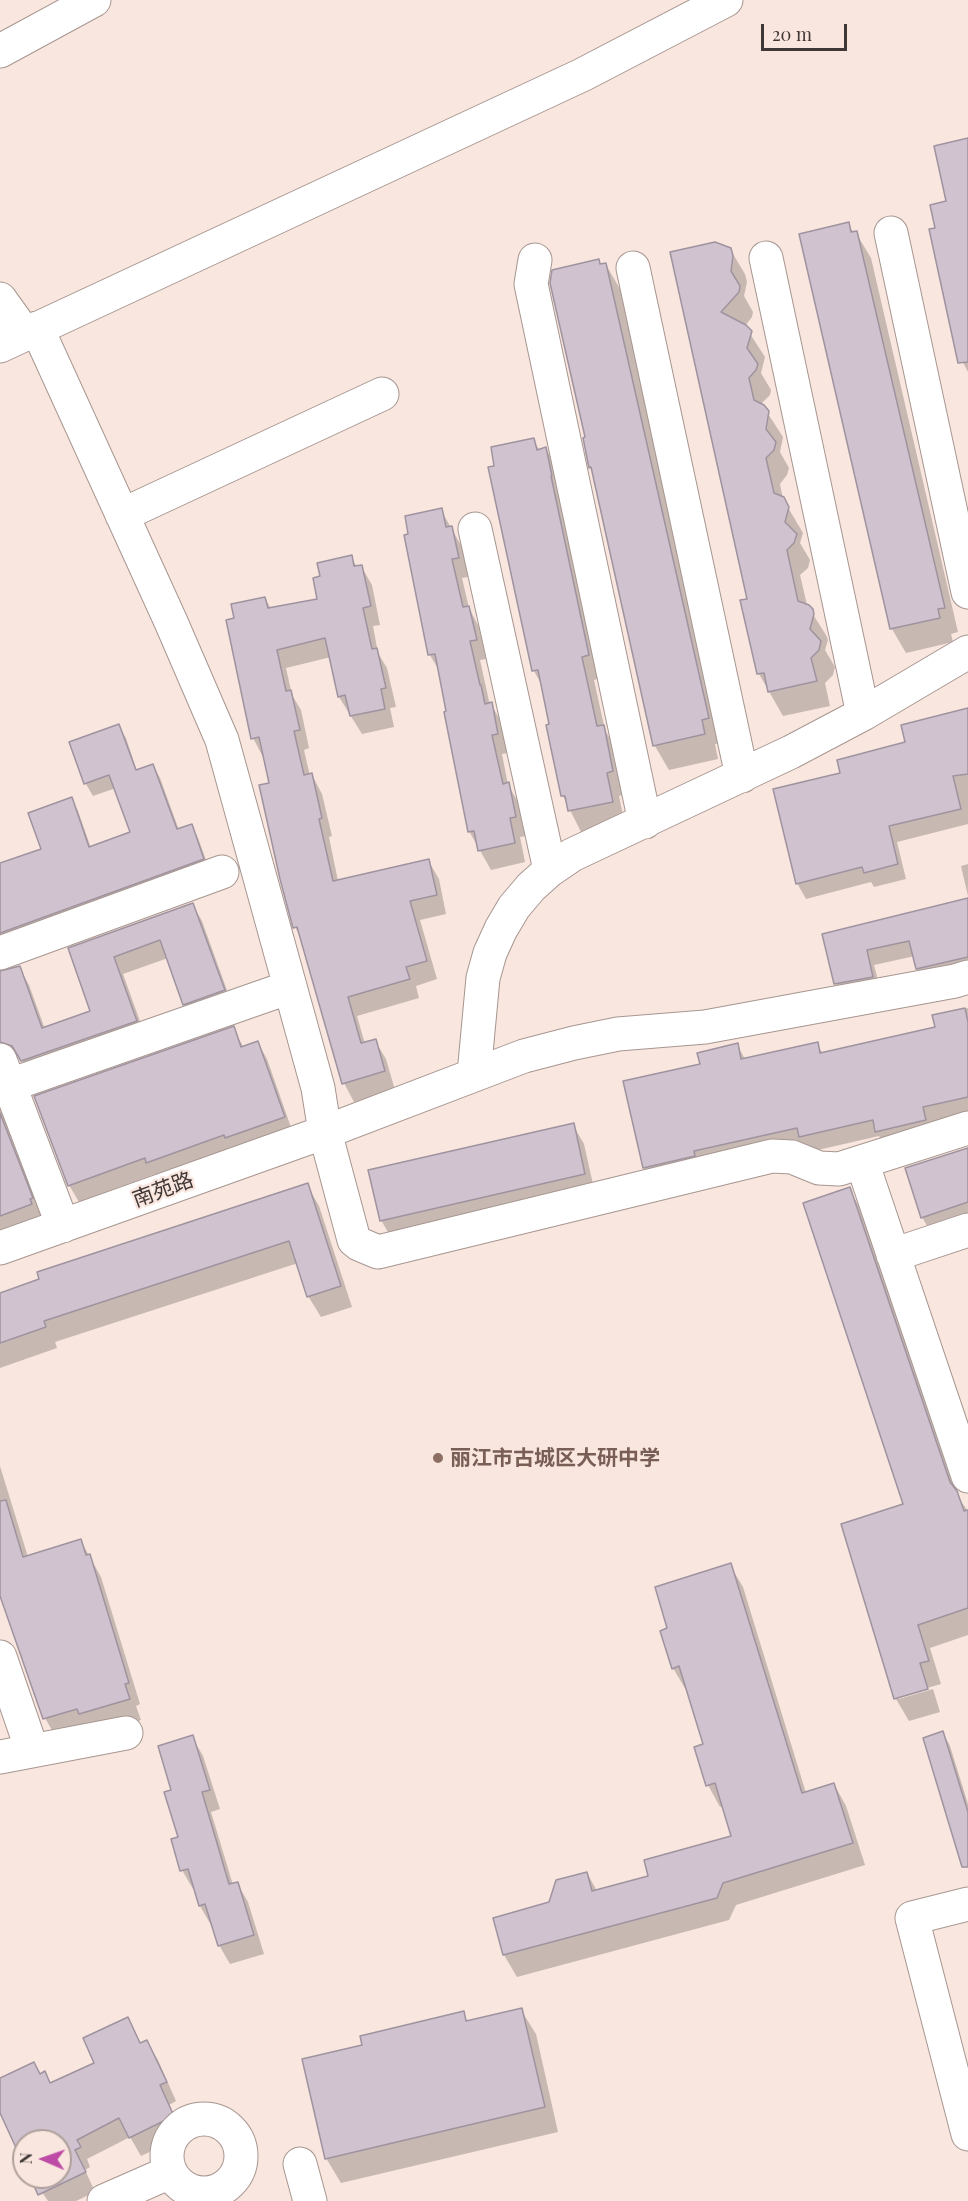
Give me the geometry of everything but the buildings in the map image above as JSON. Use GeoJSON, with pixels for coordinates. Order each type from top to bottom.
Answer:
{"type":"FeatureCollection","features":[{"type":"Feature","properties":{"kind":"street"},"geometry":{"type":"LineString","coordinates":[[0,51],[94,0]]}},
{"type":"Feature","properties":{"kind":"street"},"geometry":{"type":"LineString","coordinates":[[21,336],[582,75],[726,0]]}},
{"type":"Feature","properties":{"kind":"street"},"geometry":{"type":"LineString","coordinates":[[891,232],[968,592]]}},
{"type":"Feature","properties":{"kind":"street"},"geometry":{"type":"LineString","coordinates":[[766,258],[863,714]]}},
{"type":"Feature","properties":{"kind":"street"},"geometry":{"type":"LineString","coordinates":[[535,260],[531,284],[645,822]]}},
{"type":"Feature","properties":{"kind":"street"},"geometry":{"type":"LineString","coordinates":[[633,267],[742,776]]}},
{"type":"Feature","properties":{"kind":"street"},"geometry":{"type":"LineString","coordinates":[[0,299],[122,515],[222,740],[318,1088],[325,1132],[354,1240],[364,1248],[378,1251],[772,1156],[792,1157],[819,1168],[839,1168],[968,1128]]}},
{"type":"Feature","properties":{"kind":"street"},"geometry":{"type":"LineString","coordinates":[[122,515],[382,394]]}},
{"type":"Feature","properties":{"kind":"street"},"geometry":{"type":"LineString","coordinates":[[475,529],[550,870]]}},
{"type":"Feature","properties":{"kind":"street"},"geometry":{"type":"LineString","coordinates":[[474,1074],[483,978],[490,953],[514,907],[550,870],[572,855],[742,776],[863,714],[968,652]]}},
{"type":"Feature","properties":{"kind":"street"},"geometry":{"type":"LineString","coordinates":[[0,953],[222,872]]}},
{"type":"Feature","properties":{"kind":"street","name":"南苑路"},"geometry":{"type":"LineString","coordinates":[[0,1248],[325,1132],[524,1056],[574,1043],[650,1030],[705,1027],[968,977]]}},
{"type":"Feature","properties":{"kind":"street"},"geometry":{"type":"LineString","coordinates":[[63,1226],[5,1073],[290,987]]}},
{"type":"Feature","properties":{"kind":"street"},"geometry":{"type":"LineString","coordinates":[[862,1162],[968,1476]]}},
{"type":"Feature","properties":{"kind":"street"},"geometry":{"type":"LineString","coordinates":[[893,1255],[968,1230]]}},
{"type":"Feature","properties":{"kind":"street"},"geometry":{"type":"LineString","coordinates":[[0,1657],[32,1750]]}},
{"type":"Feature","properties":{"kind":"street"},"geometry":{"type":"LineString","coordinates":[[0,1757],[126,1733]]}},
{"type":"Feature","properties":{"kind":"street"},"geometry":{"type":"LineString","coordinates":[[968,1904],[912,1918],[962,2084],[968,2134]]}},
{"type":"Feature","properties":{"kind":"street"},"geometry":{"type":"LineString","coordinates":[[300,2164],[310,2201]]}},
{"type":"Feature","properties":{"kind":"street"},"geometry":{"type":"LineString","coordinates":[[128,2197],[170,2172]]}},
{"type":"Feature","properties":{"kind":"place","name":"丽江市古城区大研中学"},"geometry":{"type":"Point","coordinates":[438,1458]}}]}
